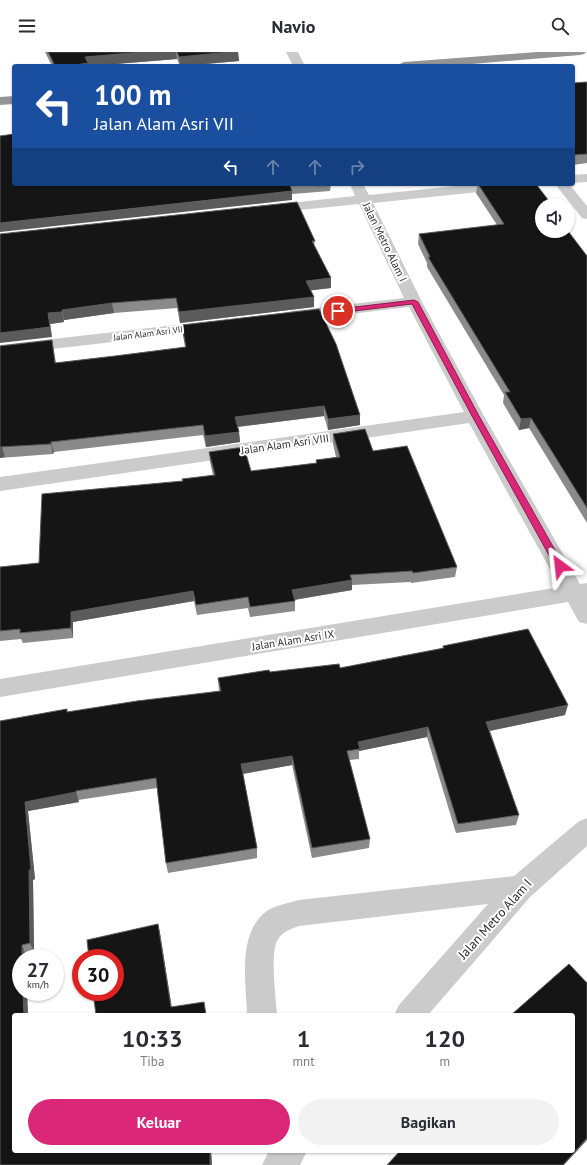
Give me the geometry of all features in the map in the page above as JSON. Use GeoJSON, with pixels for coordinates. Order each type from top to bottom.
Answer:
{"type":"FeatureCollection","features":[{"type":"Feature","properties":{"kind":"highway"},"geometry":{"type":"LineString","coordinates":[[429,64],[580,52]]}},
{"type":"Feature","properties":{"kind":"highway"},"geometry":{"type":"LineString","coordinates":[[0,101],[12,100]]}},
{"type":"Feature","properties":{"kind":"street"},"geometry":{"type":"LineString","coordinates":[[292,52],[298,64]]}},
{"type":"Feature","properties":{"kind":"street"},"geometry":{"type":"LineString","coordinates":[[575,179],[587,178]]}},
{"type":"Feature","properties":{"kind":"street"},"geometry":{"type":"LineString","coordinates":[[253,210],[361,191],[472,186]]}},
{"type":"Feature","properties":{"kind":"street"},"geometry":{"type":"LineString","coordinates":[[564,186],[587,215]]}},
{"type":"Feature","properties":{"kind":"street","name":"Jalan Metro Alam I"},"geometry":{"type":"LineString","coordinates":[[361,191],[414,302],[475,416],[581,592],[587,616]]}},
{"type":"Feature","properties":{"kind":"street"},"geometry":{"type":"LineString","coordinates":[[274,318],[414,302]]}},
{"type":"Feature","properties":{"kind":"street","name":"Jalan Alam Asri VII"},"geometry":{"type":"LineString","coordinates":[[0,350],[227,324]]}},
{"type":"Feature","properties":{"kind":"street","name":"Jalan Alam Asri VIII"},"geometry":{"type":"LineString","coordinates":[[0,484],[475,416]]}},
{"type":"Feature","properties":{"kind":"street","name":"Jalan Alam Asri IX"},"geometry":{"type":"LineString","coordinates":[[0,688],[581,592]]}},
{"type":"Feature","properties":{"kind":"street","name":"Jalan Metro Alam I"},"geometry":{"type":"LineString","coordinates":[[411,1013],[520,888],[587,830]]}},
{"type":"Feature","properties":{"kind":"street"},"geometry":{"type":"LineString","coordinates":[[262,1013],[259,964],[263,936],[277,920],[299,913],[520,888]]}},
{"type":"Feature","properties":{"kind":"street"},"geometry":{"type":"LineString","coordinates":[[270,1153],[271,1165]]}},
{"type":"Feature","properties":{"kind":"street"},"geometry":{"type":"LineString","coordinates":[[278,1165],[289,1153]]}},
{"type":"Feature","properties":{"kind":"building"},"geometry":{"type":"Polygon","coordinates":[[[48,52],[142,52],[85,57],[88,63],[81,64],[54,64],[48,52]]]}},
{"type":"Feature","properties":{"kind":"building"},"geometry":{"type":"Polygon","coordinates":[[[177,52],[230,52],[179,57],[177,52]]]}},
{"type":"Feature","properties":{"kind":"building"},"geometry":{"type":"Polygon","coordinates":[[[587,82],[587,154],[575,155],[575,83],[587,82]]]}},
{"type":"Feature","properties":{"kind":"building"},"geometry":{"type":"Polygon","coordinates":[[[12,134],[12,186],[290,186],[292,191],[0,223],[0,136],[12,134]]]}},
{"type":"Feature","properties":{"kind":"building"},"geometry":{"type":"Polygon","coordinates":[[[479,186],[538,186],[547,198],[535,198],[535,238],[573,238],[587,256],[587,508],[531,418],[521,419],[505,392],[510,392],[428,257],[430,257],[419,234],[504,224],[479,186]]]}},
{"type":"Feature","properties":{"kind":"building"},"geometry":{"type":"Polygon","coordinates":[[[297,202],[315,241],[312,241],[331,278],[306,281],[314,297],[179,312],[176,298],[112,303],[48,313],[50,327],[0,333],[0,234],[297,202]]]}},
{"type":"Feature","properties":{"kind":"building"},"geometry":{"type":"Polygon","coordinates":[[[319,309],[336,344],[360,415],[328,419],[324,406],[235,417],[239,432],[205,436],[203,425],[51,442],[51,444],[0,447],[0,346],[52,340],[55,363],[186,347],[182,325],[319,309]]]}},
{"type":"Feature","properties":{"kind":"building"},"geometry":{"type":"Polygon","coordinates":[[[365,429],[373,451],[407,446],[457,567],[413,573],[412,571],[350,575],[352,580],[292,590],[295,601],[250,607],[248,597],[196,605],[193,591],[71,612],[71,628],[20,633],[20,629],[0,631],[0,567],[39,563],[42,494],[183,481],[182,479],[215,475],[209,452],[244,447],[251,471],[317,463],[316,460],[340,457],[333,434],[365,429]]]}},
{"type":"Feature","properties":{"kind":"building"},"geometry":{"type":"Polygon","coordinates":[[[528,629],[568,705],[486,722],[519,815],[458,824],[428,727],[358,742],[360,749],[347,751],[370,839],[312,848],[292,756],[241,764],[257,848],[166,863],[156,778],[76,791],[25,802],[31,870],[29,870],[30,943],[22,945],[22,949],[12,949],[12,1001],[23,1001],[24,1013],[12,1013],[12,1153],[210,1153],[210,1165],[0,1165],[0,721],[67,709],[67,712],[137,701],[221,691],[218,678],[269,670],[270,672],[339,664],[340,668],[444,648],[443,646],[528,629]]]}},
{"type":"Feature","properties":{"kind":"building"},"geometry":{"type":"Polygon","coordinates":[[[158,924],[171,1007],[204,1002],[206,1013],[96,1013],[94,1001],[124,1001],[124,949],[88,949],[87,940],[158,924]]]}},
{"type":"Feature","properties":{"kind":"building"},"geometry":{"type":"Polygon","coordinates":[[[569,964],[587,983],[587,1138],[575,1152],[575,1013],[513,1013],[569,964]]]}},
{"type":"Feature","properties":{"kind":"building"},"geometry":{"type":"Polygon","coordinates":[[[398,1153],[574,1153],[563,1165],[387,1165],[398,1153]]]}},
{"type":"Feature","properties":{"kind":"route"},"geometry":{"type":"LineString","coordinates":[[338,311],[414,302],[475,416],[560,566]]}}]}
